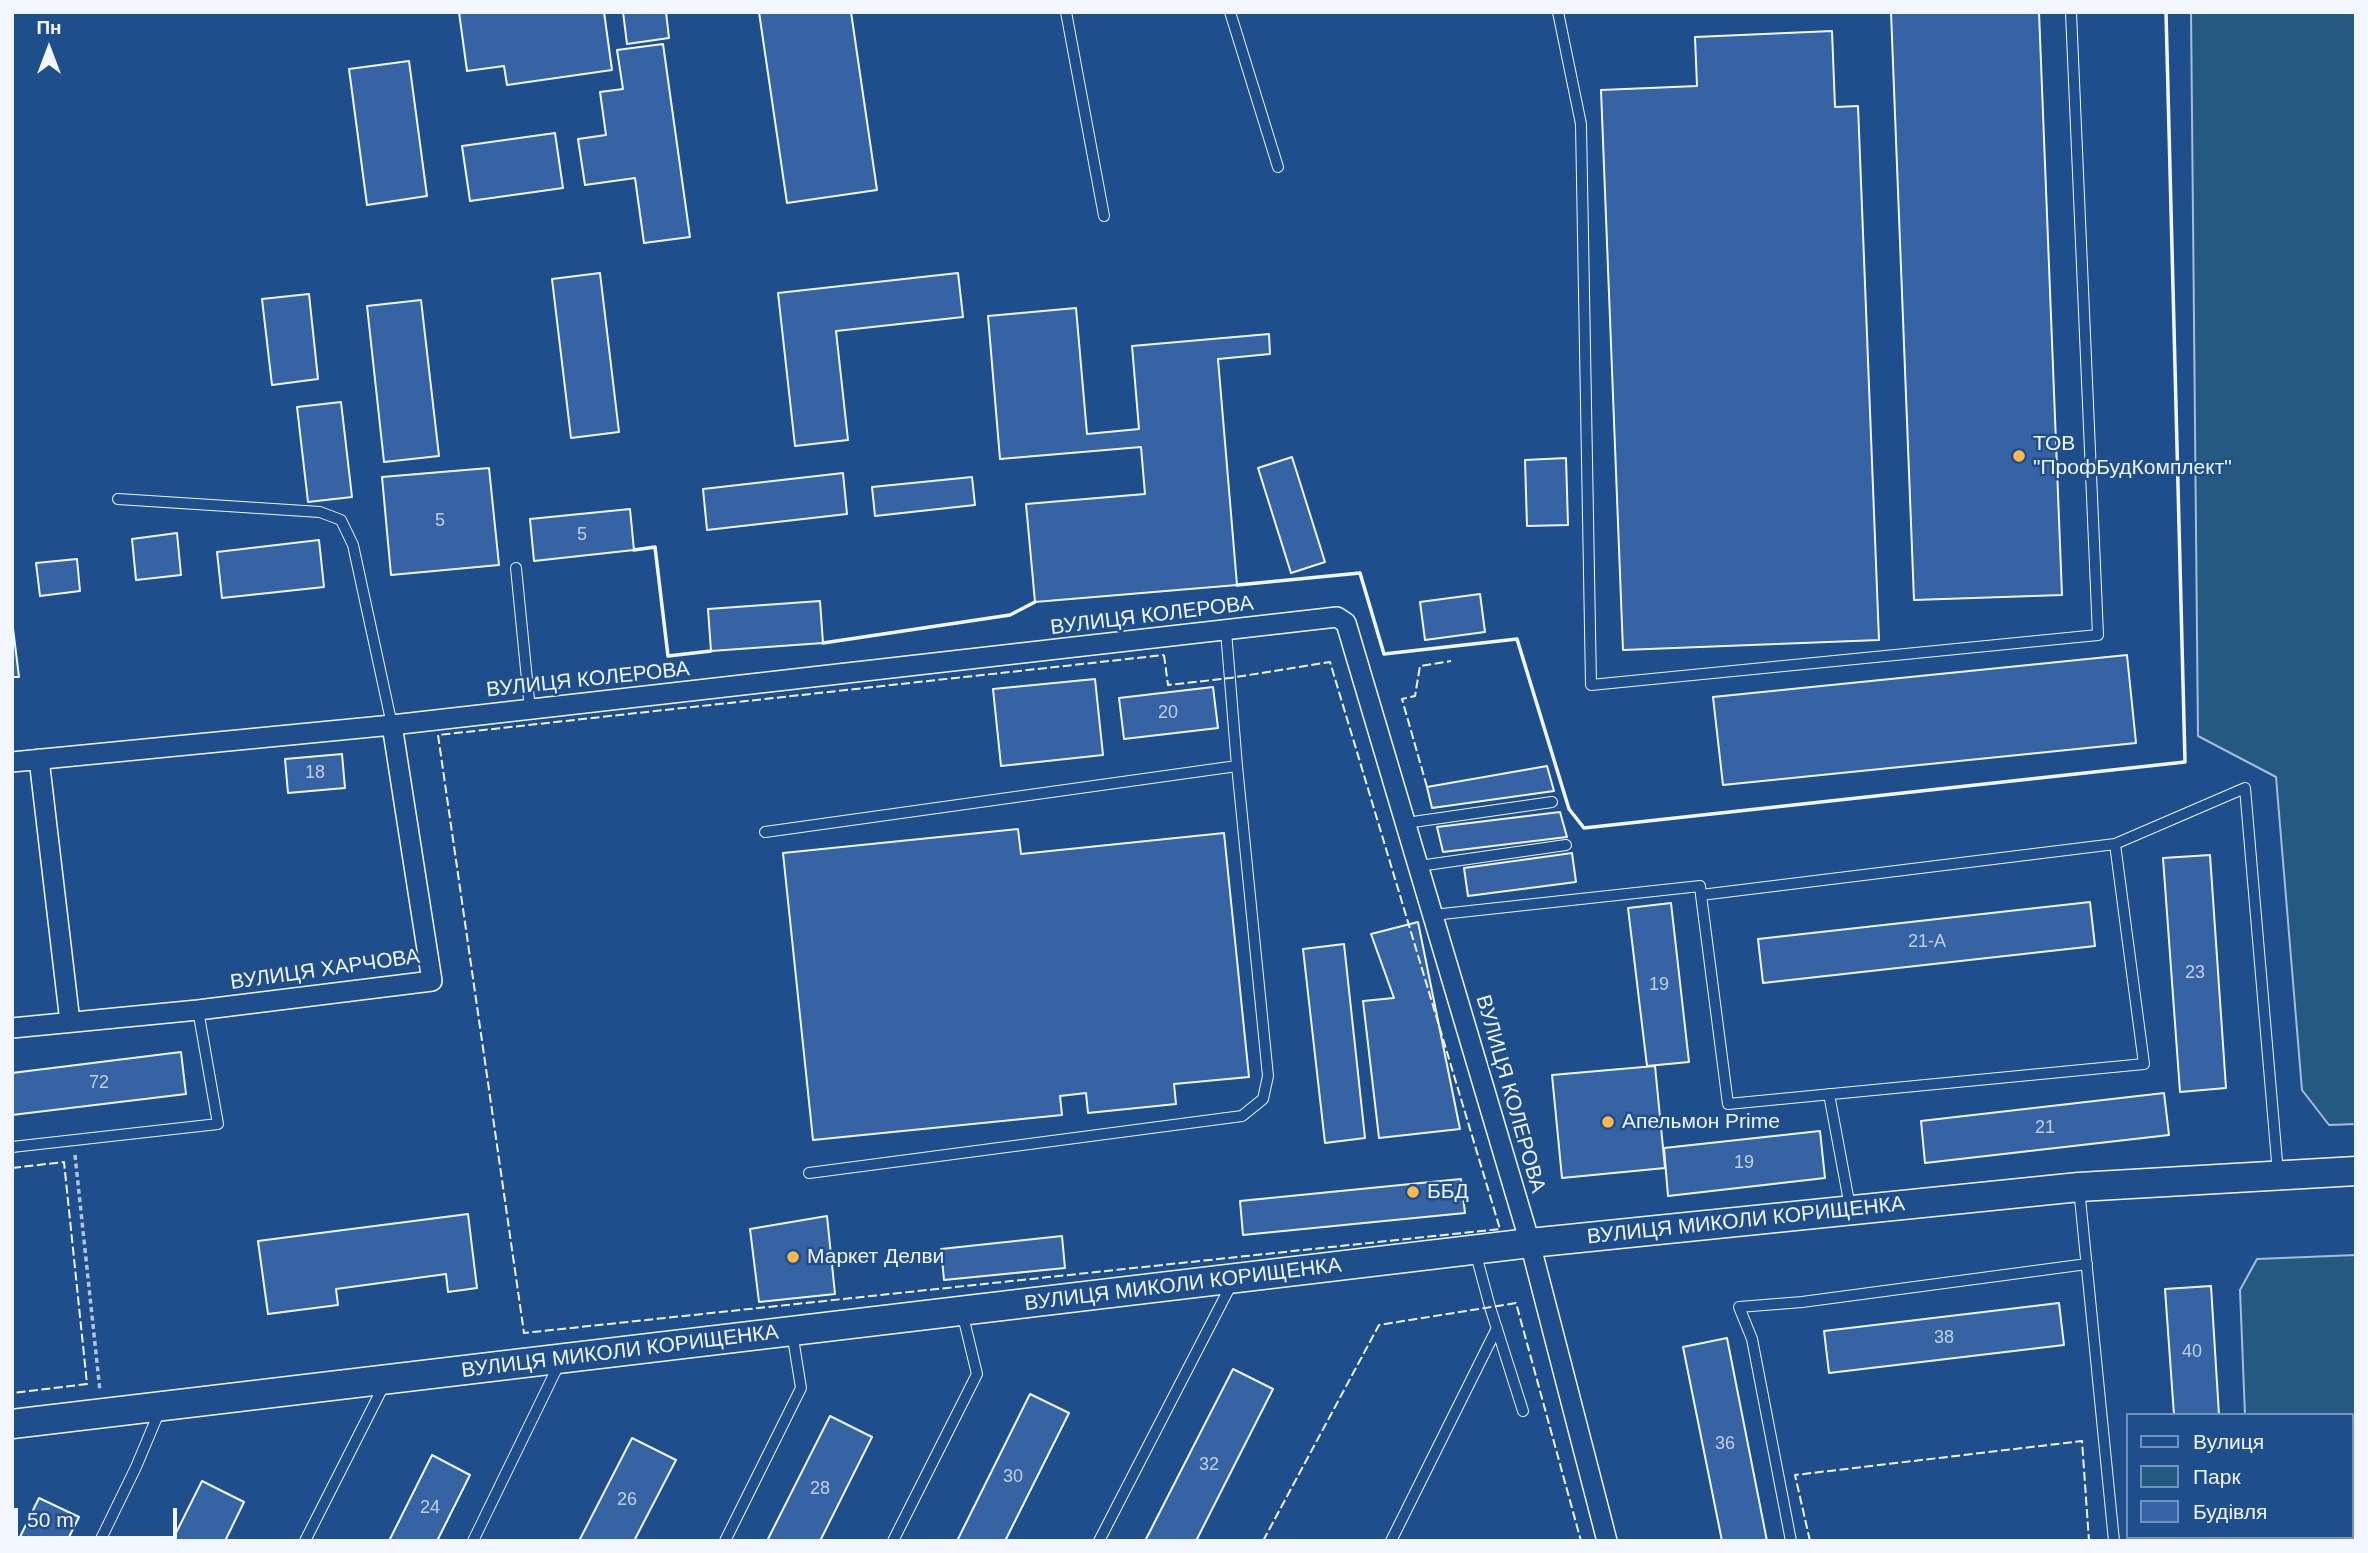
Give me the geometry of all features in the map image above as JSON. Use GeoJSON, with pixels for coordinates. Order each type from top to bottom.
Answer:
{"type":"FeatureCollection","features":[{"type":"Feature","properties":{"kind":"street","name":"ВУЛИЦЯ КОЛЕРОВА"},"geometry":{"type":"LineString","coordinates":[[12,762],[392,726],[1337,617],[1346,623],[1530,1243],[1607,1541]]}},
{"type":"Feature","properties":{"kind":"street","name":"ВУЛИЦЯ ХАРЧОВА"},"geometry":{"type":"LineString","coordinates":[[12,1028],[198,1010],[432,981],[392,726]]}},
{"type":"Feature","properties":{"kind":"street"},"geometry":{"type":"LineString","coordinates":[[39,759],[70,1022]]}},
{"type":"Feature","properties":{"kind":"street","name":"ВУЛИЦЯ МИКОЛИ КОРИЩЕНКА"},"geometry":{"type":"LineString","coordinates":[[12,1424],[1530,1243],[2079,1187],[2356,1171]]}},
{"type":"Feature","properties":{"kind":"lane"},"geometry":{"type":"LineString","coordinates":[[1066,12],[1104,216]]}},
{"type":"Feature","properties":{"kind":"lane"},"geometry":{"type":"LineString","coordinates":[[1230,12],[1278,167]]}},
{"type":"Feature","properties":{"kind":"lane"},"geometry":{"type":"LineString","coordinates":[[1558,12],[1581,124],[1591,685],[2098,635],[2071,12]]}},
{"type":"Feature","properties":{"kind":"lane"},"geometry":{"type":"LineString","coordinates":[[118,499],[320,512],[341,520],[353,545],[392,726]]}},
{"type":"Feature","properties":{"kind":"lane"},"geometry":{"type":"LineString","coordinates":[[516,568],[530,709]]}},
{"type":"Feature","properties":{"kind":"lane"},"geometry":{"type":"LineString","coordinates":[[809,1173],[1242,1116],[1263,1099],[1268,1076],[1226,631]]}},
{"type":"Feature","properties":{"kind":"lane"},"geometry":{"type":"LineString","coordinates":[[765,832],[1237,766]]}},
{"type":"Feature","properties":{"kind":"lane"},"geometry":{"type":"LineString","coordinates":[[1701,895],[2115,844],[2245,788],[2278,1176]]}},
{"type":"Feature","properties":{"kind":"lane"},"geometry":{"type":"LineString","coordinates":[[1406,823],[1552,802]]}},
{"type":"Feature","properties":{"kind":"lane"},"geometry":{"type":"LineString","coordinates":[[1433,915],[1700,886],[1728,1104],[2144,1064],[2115,844]]}},
{"type":"Feature","properties":{"kind":"lane"},"geometry":{"type":"LineString","coordinates":[[1419,866],[1566,845]]}},
{"type":"Feature","properties":{"kind":"lane"},"geometry":{"type":"LineString","coordinates":[[12,1147],[218,1124],[198,1010]]}},
{"type":"Feature","properties":{"kind":"lane"},"geometry":{"type":"LineString","coordinates":[[1829,1094],[1851,1211]]}},
{"type":"Feature","properties":{"kind":"lane"},"geometry":{"type":"LineString","coordinates":[[2079,1187],[2114,1541]]}},
{"type":"Feature","properties":{"kind":"lane"},"geometry":{"type":"LineString","coordinates":[[1475,1250],[1523,1411]]}},
{"type":"Feature","properties":{"kind":"lane"},"geometry":{"type":"LineString","coordinates":[[1791,1541],[1752,1339],[1739,1307],[2087,1264]]}},
{"type":"Feature","properties":{"kind":"lane"},"geometry":{"type":"LineString","coordinates":[[1099,1541],[1234,1280]]}},
{"type":"Feature","properties":{"kind":"lane"},"geometry":{"type":"LineString","coordinates":[[893,1541],[977,1374],[962,1312]]}},
{"type":"Feature","properties":{"kind":"lane"},"geometry":{"type":"LineString","coordinates":[[1391,1541],[1497,1328]]}},
{"type":"Feature","properties":{"kind":"lane"},"geometry":{"type":"LineString","coordinates":[[724,1541],[801,1388],[792,1332]]}},
{"type":"Feature","properties":{"kind":"lane"},"geometry":{"type":"LineString","coordinates":[[473,1541],[562,1359]]}},
{"type":"Feature","properties":{"kind":"lane"},"geometry":{"type":"LineString","coordinates":[[305,1541],[387,1379]]}},
{"type":"Feature","properties":{"kind":"lane"},"geometry":{"type":"LineString","coordinates":[[100,1541],[162,1406]]}},
{"type":"Feature","properties":{"kind":"path"},"geometry":{"type":"LineString","coordinates":[[73,1140],[101,1393]]}},
{"type":"Feature","properties":{"kind":"green space"},"geometry":{"type":"Polygon","coordinates":[[[2191,12],[2356,12],[2356,1124],[2329,1125],[2302,1090],[2276,777],[2198,736],[2191,12]]]}},
{"type":"Feature","properties":{"kind":"green space"},"geometry":{"type":"Polygon","coordinates":[[[2356,1255],[2356,1541],[2250,1541],[2354,1539],[2354,1413],[2245,1413],[2240,1290],[2257,1259],[2356,1255]]]}},
{"type":"Feature","properties":{"kind":"building"},"geometry":{"type":"Polygon","coordinates":[[[459,12],[604,12],[612,70],[507,85],[504,66],[467,71],[459,12]]]}},
{"type":"Feature","properties":{"kind":"building"},"geometry":{"type":"Polygon","coordinates":[[[623,12],[666,12],[669,38],[627,44],[623,12]]]}},
{"type":"Feature","properties":{"kind":"building"},"geometry":{"type":"Polygon","coordinates":[[[759,12],[851,12],[877,190],[787,203],[759,12]]]}},
{"type":"Feature","properties":{"kind":"building"},"geometry":{"type":"Polygon","coordinates":[[[1891,12],[2039,12],[2062,595],[1914,600],[1891,12]]]}},
{"type":"Feature","properties":{"kind":"building"},"geometry":{"type":"Polygon","coordinates":[[[1832,31],[1835,107],[1858,106],[1879,640],[1623,650],[1601,90],[1697,86],[1695,37],[1832,31]]]}},
{"type":"Feature","properties":{"kind":"building"},"geometry":{"type":"Polygon","coordinates":[[[663,44],[690,237],[644,243],[635,178],[585,185],[578,139],[606,135],[600,92],[623,89],[617,50],[663,44]]]}},
{"type":"Feature","properties":{"kind":"building"},"geometry":{"type":"Polygon","coordinates":[[[409,61],[427,196],[367,205],[349,69],[409,61]]]}},
{"type":"Feature","properties":{"kind":"building"},"geometry":{"type":"Polygon","coordinates":[[[555,133],[563,188],[470,201],[462,146],[555,133]]]}},
{"type":"Feature","properties":{"kind":"building"},"geometry":{"type":"Polygon","coordinates":[[[600,273],[619,432],[571,438],[552,279],[600,273]]]}},
{"type":"Feature","properties":{"kind":"building"},"geometry":{"type":"Polygon","coordinates":[[[958,273],[963,317],[836,331],[848,440],[795,446],[778,293],[958,273]]]}},
{"type":"Feature","properties":{"kind":"building"},"geometry":{"type":"Polygon","coordinates":[[[309,294],[318,379],[272,385],[262,299],[309,294]]]}},
{"type":"Feature","properties":{"kind":"building"},"geometry":{"type":"Polygon","coordinates":[[[421,300],[439,456],[384,462],[367,306],[421,300]]]}},
{"type":"Feature","properties":{"kind":"building"},"geometry":{"type":"Polygon","coordinates":[[[1076,308],[1087,434],[1139,429],[1132,346],[1269,334],[1270,354],[1218,359],[1237,585],[1035,602],[1026,504],[1145,494],[1141,447],[1000,459],[988,316],[1076,308]]]}},
{"type":"Feature","properties":{"kind":"building"},"geometry":{"type":"Polygon","coordinates":[[[341,402],[352,497],[308,502],[297,407],[341,402]]]}},
{"type":"Feature","properties":{"kind":"building"},"geometry":{"type":"Polygon","coordinates":[[[1292,457],[1325,562],[1291,573],[1258,468],[1292,457]]]}},
{"type":"Feature","properties":{"kind":"building"},"geometry":{"type":"Polygon","coordinates":[[[1566,458],[1568,525],[1527,526],[1525,460],[1566,458]]]}},
{"type":"Feature","properties":{"kind":"building"},"geometry":{"type":"Polygon","coordinates":[[[489,468],[499,565],[391,575],[382,477],[489,468]]]}},
{"type":"Feature","properties":{"kind":"building"},"geometry":{"type":"Polygon","coordinates":[[[843,473],[847,514],[707,530],[703,489],[843,473]]]}},
{"type":"Feature","properties":{"kind":"building"},"geometry":{"type":"Polygon","coordinates":[[[972,477],[975,505],[875,516],[872,487],[972,477]]]}},
{"type":"Feature","properties":{"kind":"building"},"geometry":{"type":"Polygon","coordinates":[[[630,509],[634,550],[534,561],[530,519],[630,509]]]}},
{"type":"Feature","properties":{"kind":"building"},"geometry":{"type":"Polygon","coordinates":[[[177,533],[181,575],[136,580],[132,539],[177,533]]]}},
{"type":"Feature","properties":{"kind":"building"},"geometry":{"type":"Polygon","coordinates":[[[319,540],[324,587],[222,598],[217,552],[319,540]]]}},
{"type":"Feature","properties":{"kind":"building"},"geometry":{"type":"Polygon","coordinates":[[[77,559],[80,591],[40,596],[36,563],[77,559]]]}},
{"type":"Feature","properties":{"kind":"building"},"geometry":{"type":"Polygon","coordinates":[[[1480,594],[1485,632],[1425,640],[1420,602],[1480,594]]]}},
{"type":"Feature","properties":{"kind":"building"},"geometry":{"type":"Polygon","coordinates":[[[820,601],[823,643],[711,651],[708,609],[820,601]]]}},
{"type":"Feature","properties":{"kind":"building"},"geometry":{"type":"Polygon","coordinates":[[[12,620],[19,677],[12,677],[12,620]]]}},
{"type":"Feature","properties":{"kind":"building"},"geometry":{"type":"Polygon","coordinates":[[[2127,655],[2136,743],[1723,785],[1713,697],[2127,655]]]}},
{"type":"Feature","properties":{"kind":"building"},"geometry":{"type":"Polygon","coordinates":[[[1095,679],[1103,755],[1001,766],[993,689],[1095,679]]]}},
{"type":"Feature","properties":{"kind":"building"},"geometry":{"type":"Polygon","coordinates":[[[1213,687],[1218,728],[1124,739],[1119,698],[1213,687]]]}},
{"type":"Feature","properties":{"kind":"building"},"geometry":{"type":"Polygon","coordinates":[[[342,754],[345,788],[288,793],[285,759],[342,754]]]}},
{"type":"Feature","properties":{"kind":"building"},"geometry":{"type":"Polygon","coordinates":[[[1547,766],[1554,791],[1432,808],[1427,787],[1547,766]]]}},
{"type":"Feature","properties":{"kind":"building"},"geometry":{"type":"Polygon","coordinates":[[[1560,812],[1567,837],[1443,852],[1437,827],[1560,812]]]}},
{"type":"Feature","properties":{"kind":"building"},"geometry":{"type":"Polygon","coordinates":[[[1018,829],[1021,854],[1224,833],[1249,1077],[1174,1084],[1176,1104],[1088,1113],[1086,1093],[1060,1096],[1062,1115],[813,1140],[783,853],[1018,829]]]}},
{"type":"Feature","properties":{"kind":"building"},"geometry":{"type":"Polygon","coordinates":[[[1572,853],[1576,882],[1468,896],[1464,868],[1572,853]]]}},
{"type":"Feature","properties":{"kind":"building"},"geometry":{"type":"Polygon","coordinates":[[[2210,855],[2226,1088],[2180,1092],[2163,858],[2210,855]]]}},
{"type":"Feature","properties":{"kind":"building"},"geometry":{"type":"Polygon","coordinates":[[[2090,902],[2095,946],[1763,983],[1758,939],[2090,902]]]}},
{"type":"Feature","properties":{"kind":"building"},"geometry":{"type":"Polygon","coordinates":[[[1671,903],[1689,1062],[1647,1066],[1628,908],[1671,903]]]}},
{"type":"Feature","properties":{"kind":"building"},"geometry":{"type":"Polygon","coordinates":[[[1418,922],[1460,1129],[1379,1138],[1363,1001],[1394,998],[1371,934],[1418,922]]]}},
{"type":"Feature","properties":{"kind":"building"},"geometry":{"type":"Polygon","coordinates":[[[1344,944],[1365,1138],[1325,1143],[1303,949],[1344,944]]]}},
{"type":"Feature","properties":{"kind":"building"},"geometry":{"type":"Polygon","coordinates":[[[181,1052],[186,1094],[12,1115],[12,1073],[181,1052]]]}},
{"type":"Feature","properties":{"kind":"building","name":"Апельмон Prime"},"geometry":{"type":"Polygon","coordinates":[[[1655,1066],[1665,1168],[1562,1178],[1552,1075],[1655,1066]]]}},
{"type":"Feature","properties":{"kind":"building"},"geometry":{"type":"Polygon","coordinates":[[[2164,1093],[2169,1135],[1925,1163],[1921,1121],[2164,1093]]]}},
{"type":"Feature","properties":{"kind":"building"},"geometry":{"type":"Polygon","coordinates":[[[1820,1131],[1825,1178],[1668,1196],[1664,1148],[1820,1131]]]}},
{"type":"Feature","properties":{"kind":"building"},"geometry":{"type":"Polygon","coordinates":[[[1461,1179],[1465,1213],[1243,1235],[1240,1201],[1461,1179]]]}},
{"type":"Feature","properties":{"kind":"building"},"geometry":{"type":"Polygon","coordinates":[[[468,1214],[477,1288],[448,1292],[446,1274],[336,1289],[338,1305],[268,1314],[258,1241],[468,1214]]]}},
{"type":"Feature","properties":{"kind":"building","name":"Маркет Делви"},"geometry":{"type":"Polygon","coordinates":[[[827,1216],[835,1294],[759,1302],[750,1229],[827,1216]]]}},
{"type":"Feature","properties":{"kind":"building"},"geometry":{"type":"Polygon","coordinates":[[[1062,1236],[1065,1268],[944,1280],[941,1249],[1062,1236]]]}},
{"type":"Feature","properties":{"kind":"building"},"geometry":{"type":"Polygon","coordinates":[[[2211,1286],[2219,1413],[2174,1413],[2165,1289],[2211,1286]]]}},
{"type":"Feature","properties":{"kind":"building"},"geometry":{"type":"Polygon","coordinates":[[[2059,1303],[2064,1345],[1829,1373],[1824,1331],[2059,1303]]]}},
{"type":"Feature","properties":{"kind":"building"},"geometry":{"type":"Polygon","coordinates":[[[1727,1338],[1767,1541],[1722,1541],[1683,1347],[1727,1338]]]}},
{"type":"Feature","properties":{"kind":"building"},"geometry":{"type":"Polygon","coordinates":[[[1233,1369],[1273,1389],[1196,1541],[1145,1541],[1233,1369]]]}},
{"type":"Feature","properties":{"kind":"building"},"geometry":{"type":"Polygon","coordinates":[[[1030,1394],[1069,1413],[1005,1541],[957,1541],[1030,1394]]]}},
{"type":"Feature","properties":{"kind":"building"},"geometry":{"type":"Polygon","coordinates":[[[830,1416],[872,1437],[820,1541],[767,1541],[830,1416]]]}},
{"type":"Feature","properties":{"kind":"building"},"geometry":{"type":"Polygon","coordinates":[[[632,1438],[676,1460],[634,1541],[579,1541],[632,1438]]]}},
{"type":"Feature","properties":{"kind":"building"},"geometry":{"type":"Polygon","coordinates":[[[432,1455],[470,1475],[437,1541],[389,1541],[432,1455]]]}},
{"type":"Feature","properties":{"kind":"building"},"geometry":{"type":"Polygon","coordinates":[[[202,1481],[244,1502],[225,1541],[172,1541],[202,1481]]]}},
{"type":"Feature","properties":{"kind":"building"},"geometry":{"type":"Polygon","coordinates":[[[39,1498],[79,1517],[67,1541],[18,1541],[39,1498]]]}},
{"type":"Feature","properties":{"kind":"building"},"geometry":{"type":"Polygon","coordinates":[[[2182,1539],[2228,1539],[2228,1541],[2182,1539]]]}},
{"type":"Feature","properties":{"kind":"fence"},"geometry":{"type":"LineString","coordinates":[[1164,655],[1168,685],[1330,662],[1500,1229],[524,1333],[438,735],[1164,655]]}},
{"type":"Feature","properties":{"kind":"fence"},"geometry":{"type":"LineString","coordinates":[[1427,787],[1402,699],[1415,696],[1420,666],[1451,661]]}},
{"type":"Feature","properties":{"kind":"fence"},"geometry":{"type":"LineString","coordinates":[[12,1168],[64,1162],[87,1384],[12,1393]]}},
{"type":"Feature","properties":{"kind":"fence"},"geometry":{"type":"LineString","coordinates":[[1263,1541],[1379,1325],[1516,1303],[1581,1541]]}},
{"type":"Feature","properties":{"kind":"fence"},"geometry":{"type":"LineString","coordinates":[[1810,1541],[1795,1475],[2082,1441],[2089,1541]]}},
{"type":"Feature","properties":{"kind":"wall"},"geometry":{"type":"LineString","coordinates":[[1237,585],[1360,573],[1384,654],[1517,639],[1569,809],[1584,828],[2185,762],[2166,12]]}},
{"type":"Feature","properties":{"kind":"wall"},"geometry":{"type":"LineString","coordinates":[[634,550],[655,547],[668,656],[711,651]]}},
{"type":"Feature","properties":{"kind":"wall"},"geometry":{"type":"LineString","coordinates":[[823,643],[1010,615],[1035,602]]}},
{"type":"Feature","properties":{"kind":"place","name":"ТОВ \"ПрофБудКомплект\""},"geometry":{"type":"Point","coordinates":[2019,456]}},
{"type":"Feature","properties":{"kind":"place","name":"Апельмон Prime"},"geometry":{"type":"Point","coordinates":[1608,1122]}},
{"type":"Feature","properties":{"kind":"place","name":"ББД"},"geometry":{"type":"Point","coordinates":[1413,1192]}},
{"type":"Feature","properties":{"kind":"place","name":"Маркет Делви"},"geometry":{"type":"Point","coordinates":[793,1257]}}]}
